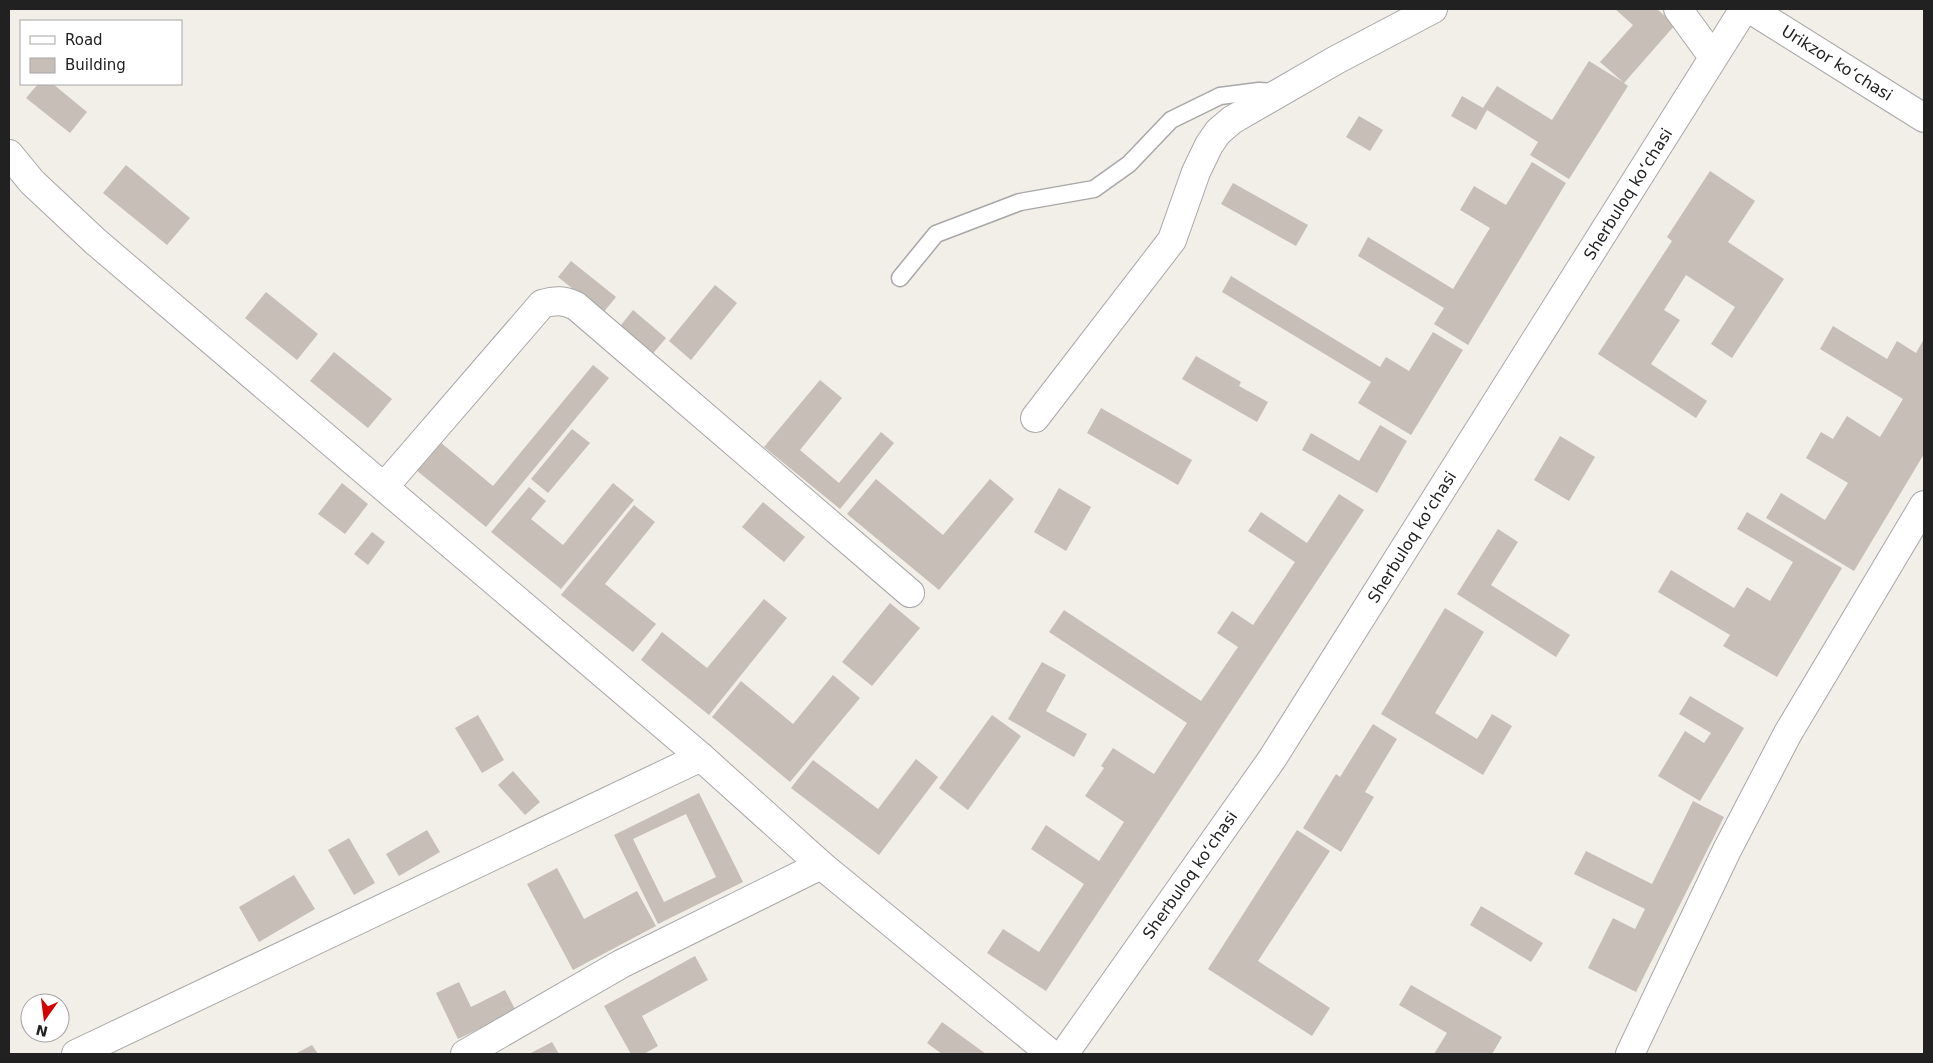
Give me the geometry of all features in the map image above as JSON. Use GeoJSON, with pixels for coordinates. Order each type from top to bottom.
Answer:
{"type":"FeatureCollection","features":[{"type":"Feature","properties":{"kind":"street"},"geometry":{"type":"LineString","coordinates":[[1035,418],[1172,240],[1196,172],[1218,132],[1232,120],[1279,92],[1433,9]]}},
{"type":"Feature","properties":{"kind":"street"},"geometry":{"type":"LineString","coordinates":[[1678,9],[1714,57]]}},
{"type":"Feature","properties":{"kind":"street","name":"Sherbuloq koʻchasi"},"geometry":{"type":"LineString","coordinates":[[1064,1054],[1272,759],[1744,9]]}},
{"type":"Feature","properties":{"kind":"street","name":"Urikzor koʻchasi"},"geometry":{"type":"LineString","coordinates":[[1750,9],[1924,118]]}},
{"type":"Feature","properties":{"kind":"street"},"geometry":{"type":"LineString","coordinates":[[9,154],[32,182],[64,214],[702,757],[821,864],[1051,1054]]}},
{"type":"Feature","properties":{"kind":"street"},"geometry":{"type":"LineString","coordinates":[[384,487],[542,304],[553,300],[565,301],[576,306],[910,594]]}},
{"type":"Feature","properties":{"kind":"street"},"geometry":{"type":"LineString","coordinates":[[1630,1054],[1727,850],[1788,733],[1924,505]]}},
{"type":"Feature","properties":{"kind":"street"},"geometry":{"type":"LineString","coordinates":[[76,1054],[702,757]]}},
{"type":"Feature","properties":{"kind":"street"},"geometry":{"type":"LineString","coordinates":[[464,1054],[621,964],[821,864]]}},
{"type":"Feature","properties":{"kind":"lane"},"geometry":{"type":"LineString","coordinates":[[900,278],[936,234],[1020,202],[1094,189],[1129,164],[1171,120],[1220,96],[1259,91],[1279,92]]}},
{"type":"Feature","properties":{"kind":"building"},"geometry":{"type":"Polygon","coordinates":[[[1615,9],[1657,9],[1675,25],[1624,83],[1628,86],[1569,179],[1530,155],[1538,142],[1487,110],[1476,130],[1451,116],[1462,96],[1483,108],[1497,86],[1552,120],[1589,61],[1623,82],[1600,62],[1633,25],[1615,9]]]}},
{"type":"Feature","properties":{"kind":"building"},"geometry":{"type":"Polygon","coordinates":[[[37,85],[54,85],[87,112],[70,133],[26,98],[37,85]]]}},
{"type":"Feature","properties":{"kind":"building"},"geometry":{"type":"Polygon","coordinates":[[[1359,116],[1383,130],[1370,151],[1346,137],[1359,116]]]}},
{"type":"Feature","properties":{"kind":"building"},"geometry":{"type":"Polygon","coordinates":[[[1532,162],[1566,183],[1468,345],[1434,324],[1444,308],[1358,256],[1368,237],[1453,289],[1490,228],[1460,210],[1474,186],[1506,205],[1532,162]]]}},
{"type":"Feature","properties":{"kind":"building"},"geometry":{"type":"Polygon","coordinates":[[[126,165],[190,218],[167,245],[103,193],[126,165]]]}},
{"type":"Feature","properties":{"kind":"building"},"geometry":{"type":"Polygon","coordinates":[[[1710,171],[1755,201],[1728,242],[1784,279],[1732,358],[1711,344],[1735,307],[1686,275],[1664,310],[1680,320],[1651,364],[1707,401],[1696,418],[1598,354],[1672,241],[1667,237],[1710,171]]]}},
{"type":"Feature","properties":{"kind":"building"},"geometry":{"type":"Polygon","coordinates":[[[1233,183],[1308,225],[1296,246],[1221,204],[1233,183]]]}},
{"type":"Feature","properties":{"kind":"building"},"geometry":{"type":"Polygon","coordinates":[[[571,261],[616,297],[603,313],[558,277],[571,261]]]}},
{"type":"Feature","properties":{"kind":"building"},"geometry":{"type":"Polygon","coordinates":[[[1231,276],[1380,367],[1386,357],[1409,371],[1433,332],[1463,350],[1411,435],[1358,403],[1371,382],[1222,292],[1231,276]]]}},
{"type":"Feature","properties":{"kind":"building"},"geometry":{"type":"Polygon","coordinates":[[[715,285],[737,303],[691,360],[669,341],[715,285]]]}},
{"type":"Feature","properties":{"kind":"building"},"geometry":{"type":"Polygon","coordinates":[[[266,292],[318,334],[297,360],[245,318],[266,292]]]}},
{"type":"Feature","properties":{"kind":"building"},"geometry":{"type":"Polygon","coordinates":[[[633,310],[666,338],[650,357],[617,330],[633,310]]]}},
{"type":"Feature","properties":{"kind":"building"},"geometry":{"type":"Polygon","coordinates":[[[1833,326],[1887,359],[1897,341],[1916,353],[1924,339],[1924,454],[1854,571],[1766,518],[1781,493],[1825,520],[1848,483],[1806,458],[1821,432],[1833,439],[1847,416],[1880,437],[1903,399],[1820,349],[1833,326]]]}},
{"type":"Feature","properties":{"kind":"building"},"geometry":{"type":"Polygon","coordinates":[[[334,352],[392,399],[368,428],[310,381],[334,352]]]}},
{"type":"Feature","properties":{"kind":"building"},"geometry":{"type":"Polygon","coordinates":[[[1196,356],[1241,382],[1239,386],[1268,402],[1257,422],[1182,379],[1196,356]]]}},
{"type":"Feature","properties":{"kind":"building"},"geometry":{"type":"Polygon","coordinates":[[[593,365],[609,378],[486,527],[416,470],[440,442],[493,486],[593,365]]]}},
{"type":"Feature","properties":{"kind":"building"},"geometry":{"type":"Polygon","coordinates":[[[820,380],[842,398],[800,450],[839,483],[881,432],[894,443],[840,509],[764,447],[820,380]]]}},
{"type":"Feature","properties":{"kind":"building"},"geometry":{"type":"Polygon","coordinates":[[[1101,408],[1192,460],[1178,485],[1087,433],[1101,408]]]}},
{"type":"Feature","properties":{"kind":"building"},"geometry":{"type":"Polygon","coordinates":[[[1380,425],[1407,441],[1377,493],[1302,450],[1311,433],[1359,461],[1380,425]]]}},
{"type":"Feature","properties":{"kind":"building"},"geometry":{"type":"Polygon","coordinates":[[[572,429],[590,443],[548,493],[531,479],[572,429]]]}},
{"type":"Feature","properties":{"kind":"building"},"geometry":{"type":"Polygon","coordinates":[[[1560,436],[1595,457],[1569,501],[1534,480],[1560,436]]]}},
{"type":"Feature","properties":{"kind":"building"},"geometry":{"type":"Polygon","coordinates":[[[876,479],[943,535],[990,479],[1014,499],[939,590],[847,514],[876,479]]]}},
{"type":"Feature","properties":{"kind":"building"},"geometry":{"type":"Polygon","coordinates":[[[342,483],[368,504],[345,534],[318,514],[342,483]]]}},
{"type":"Feature","properties":{"kind":"building"},"geometry":{"type":"Polygon","coordinates":[[[613,483],[634,500],[561,589],[491,532],[529,487],[546,501],[531,519],[563,545],[613,483]]]}},
{"type":"Feature","properties":{"kind":"building"},"geometry":{"type":"Polygon","coordinates":[[[1059,488],[1091,507],[1066,551],[1034,532],[1059,488]]]}},
{"type":"Feature","properties":{"kind":"building"},"geometry":{"type":"Polygon","coordinates":[[[1339,494],[1364,510],[1046,991],[987,953],[1003,929],[1039,952],[1084,884],[1031,849],[1046,825],[1099,861],[1124,822],[1085,796],[1104,768],[1101,766],[1113,748],[1154,774],[1187,723],[1049,632],[1064,610],[1201,701],[1238,647],[1217,633],[1232,611],[1253,625],[1295,562],[1248,531],[1261,512],[1307,543],[1339,494]]]}},
{"type":"Feature","properties":{"kind":"building"},"geometry":{"type":"Polygon","coordinates":[[[763,502],[805,537],[784,562],[742,527],[763,502]]]}},
{"type":"Feature","properties":{"kind":"building"},"geometry":{"type":"Polygon","coordinates":[[[634,505],[655,522],[605,584],[656,624],[633,652],[561,595],[634,505]]]}},
{"type":"Feature","properties":{"kind":"building"},"geometry":{"type":"Polygon","coordinates":[[[1747,512],[1842,568],[1777,677],[1723,646],[1730,635],[1658,592],[1671,570],[1734,608],[1747,587],[1770,601],[1793,562],[1737,529],[1747,512]]]}},
{"type":"Feature","properties":{"kind":"building"},"geometry":{"type":"Polygon","coordinates":[[[1498,529],[1518,542],[1491,585],[1570,635],[1556,657],[1457,594],[1498,529]]]}},
{"type":"Feature","properties":{"kind":"building"},"geometry":{"type":"Polygon","coordinates":[[[372,532],[385,542],[368,565],[354,554],[372,532]]]}},
{"type":"Feature","properties":{"kind":"building"},"geometry":{"type":"Polygon","coordinates":[[[764,599],[787,618],[709,715],[641,660],[662,632],[707,668],[764,599]]]}},
{"type":"Feature","properties":{"kind":"building"},"geometry":{"type":"Polygon","coordinates":[[[890,603],[920,628],[872,686],[842,662],[890,603]]]}},
{"type":"Feature","properties":{"kind":"building"},"geometry":{"type":"Polygon","coordinates":[[[1445,608],[1484,632],[1435,713],[1477,739],[1492,714],[1512,726],[1483,775],[1381,714],[1445,608]]]}},
{"type":"Feature","properties":{"kind":"building"},"geometry":{"type":"Polygon","coordinates":[[[1042,662],[1066,675],[1046,711],[1087,734],[1074,757],[1008,719],[1042,662]]]}},
{"type":"Feature","properties":{"kind":"building"},"geometry":{"type":"Polygon","coordinates":[[[833,675],[860,698],[790,782],[712,717],[741,681],[793,724],[833,675]]]}},
{"type":"Feature","properties":{"kind":"building"},"geometry":{"type":"Polygon","coordinates":[[[1690,696],[1744,728],[1700,801],[1658,776],[1685,731],[1704,743],[1711,733],[1679,714],[1690,696]]]}},
{"type":"Feature","properties":{"kind":"building"},"geometry":{"type":"Polygon","coordinates":[[[478,715],[504,760],[482,773],[455,728],[478,715]]]}},
{"type":"Feature","properties":{"kind":"building"},"geometry":{"type":"Polygon","coordinates":[[[992,715],[1021,736],[968,810],[939,788],[992,715]]]}},
{"type":"Feature","properties":{"kind":"building"},"geometry":{"type":"Polygon","coordinates":[[[1373,724],[1397,739],[1365,792],[1374,797],[1341,852],[1303,828],[1336,774],[1340,777],[1373,724]]]}},
{"type":"Feature","properties":{"kind":"building"},"geometry":{"type":"Polygon","coordinates":[[[916,759],[938,777],[879,855],[791,788],[813,760],[878,809],[916,759]]]}},
{"type":"Feature","properties":{"kind":"building"},"geometry":{"type":"Polygon","coordinates":[[[513,771],[540,802],[525,815],[498,785],[513,771]]]}},
{"type":"Feature","properties":{"kind":"building"},"geometry":{"type":"Polygon","coordinates":[[[699,793],[743,882],[658,924],[614,835],[699,793]],[[686,814],[633,839],[664,902],[716,877],[686,814]]]}},
{"type":"Feature","properties":{"kind":"building"},"geometry":{"type":"Polygon","coordinates":[[[1693,801],[1724,817],[1636,992],[1588,968],[1613,918],[1635,929],[1645,909],[1574,874],[1586,851],[1652,884],[1693,801]]]}},
{"type":"Feature","properties":{"kind":"building"},"geometry":{"type":"Polygon","coordinates":[[[427,830],[440,852],[399,876],[386,854],[427,830]]]}},
{"type":"Feature","properties":{"kind":"building"},"geometry":{"type":"Polygon","coordinates":[[[1297,830],[1330,851],[1258,961],[1330,1008],[1312,1036],[1208,969],[1297,830]]]}},
{"type":"Feature","properties":{"kind":"building"},"geometry":{"type":"Polygon","coordinates":[[[349,838],[375,883],[354,895],[328,850],[349,838]]]}},
{"type":"Feature","properties":{"kind":"building"},"geometry":{"type":"Polygon","coordinates":[[[557,868],[584,919],[637,891],[656,926],[573,970],[527,884],[557,868]]]}},
{"type":"Feature","properties":{"kind":"building"},"geometry":{"type":"Polygon","coordinates":[[[294,875],[315,909],[259,942],[239,907],[294,875]]]}},
{"type":"Feature","properties":{"kind":"building"},"geometry":{"type":"Polygon","coordinates":[[[1481,906],[1543,943],[1531,962],[1470,925],[1481,906]]]}},
{"type":"Feature","properties":{"kind":"building"},"geometry":{"type":"Polygon","coordinates":[[[695,956],[708,980],[642,1016],[658,1046],[644,1054],[631,1054],[604,1006],[695,956]]]}},
{"type":"Feature","properties":{"kind":"building"},"geometry":{"type":"Polygon","coordinates":[[[459,982],[471,1007],[505,990],[516,1011],[458,1039],[436,993],[459,982]]]}},
{"type":"Feature","properties":{"kind":"building"},"geometry":{"type":"Polygon","coordinates":[[[1411,985],[1502,1037],[1492,1054],[1434,1054],[1447,1033],[1399,1005],[1411,985]]]}},
{"type":"Feature","properties":{"kind":"building"},"geometry":{"type":"Polygon","coordinates":[[[942,1022],[986,1054],[942,1054],[927,1043],[942,1022]]]}},
{"type":"Feature","properties":{"kind":"building"},"geometry":{"type":"Polygon","coordinates":[[[552,1042],[559,1054],[529,1054],[552,1042]]]}},
{"type":"Feature","properties":{"kind":"building"},"geometry":{"type":"Polygon","coordinates":[[[312,1045],[318,1054],[295,1054],[312,1045]]]}}]}
